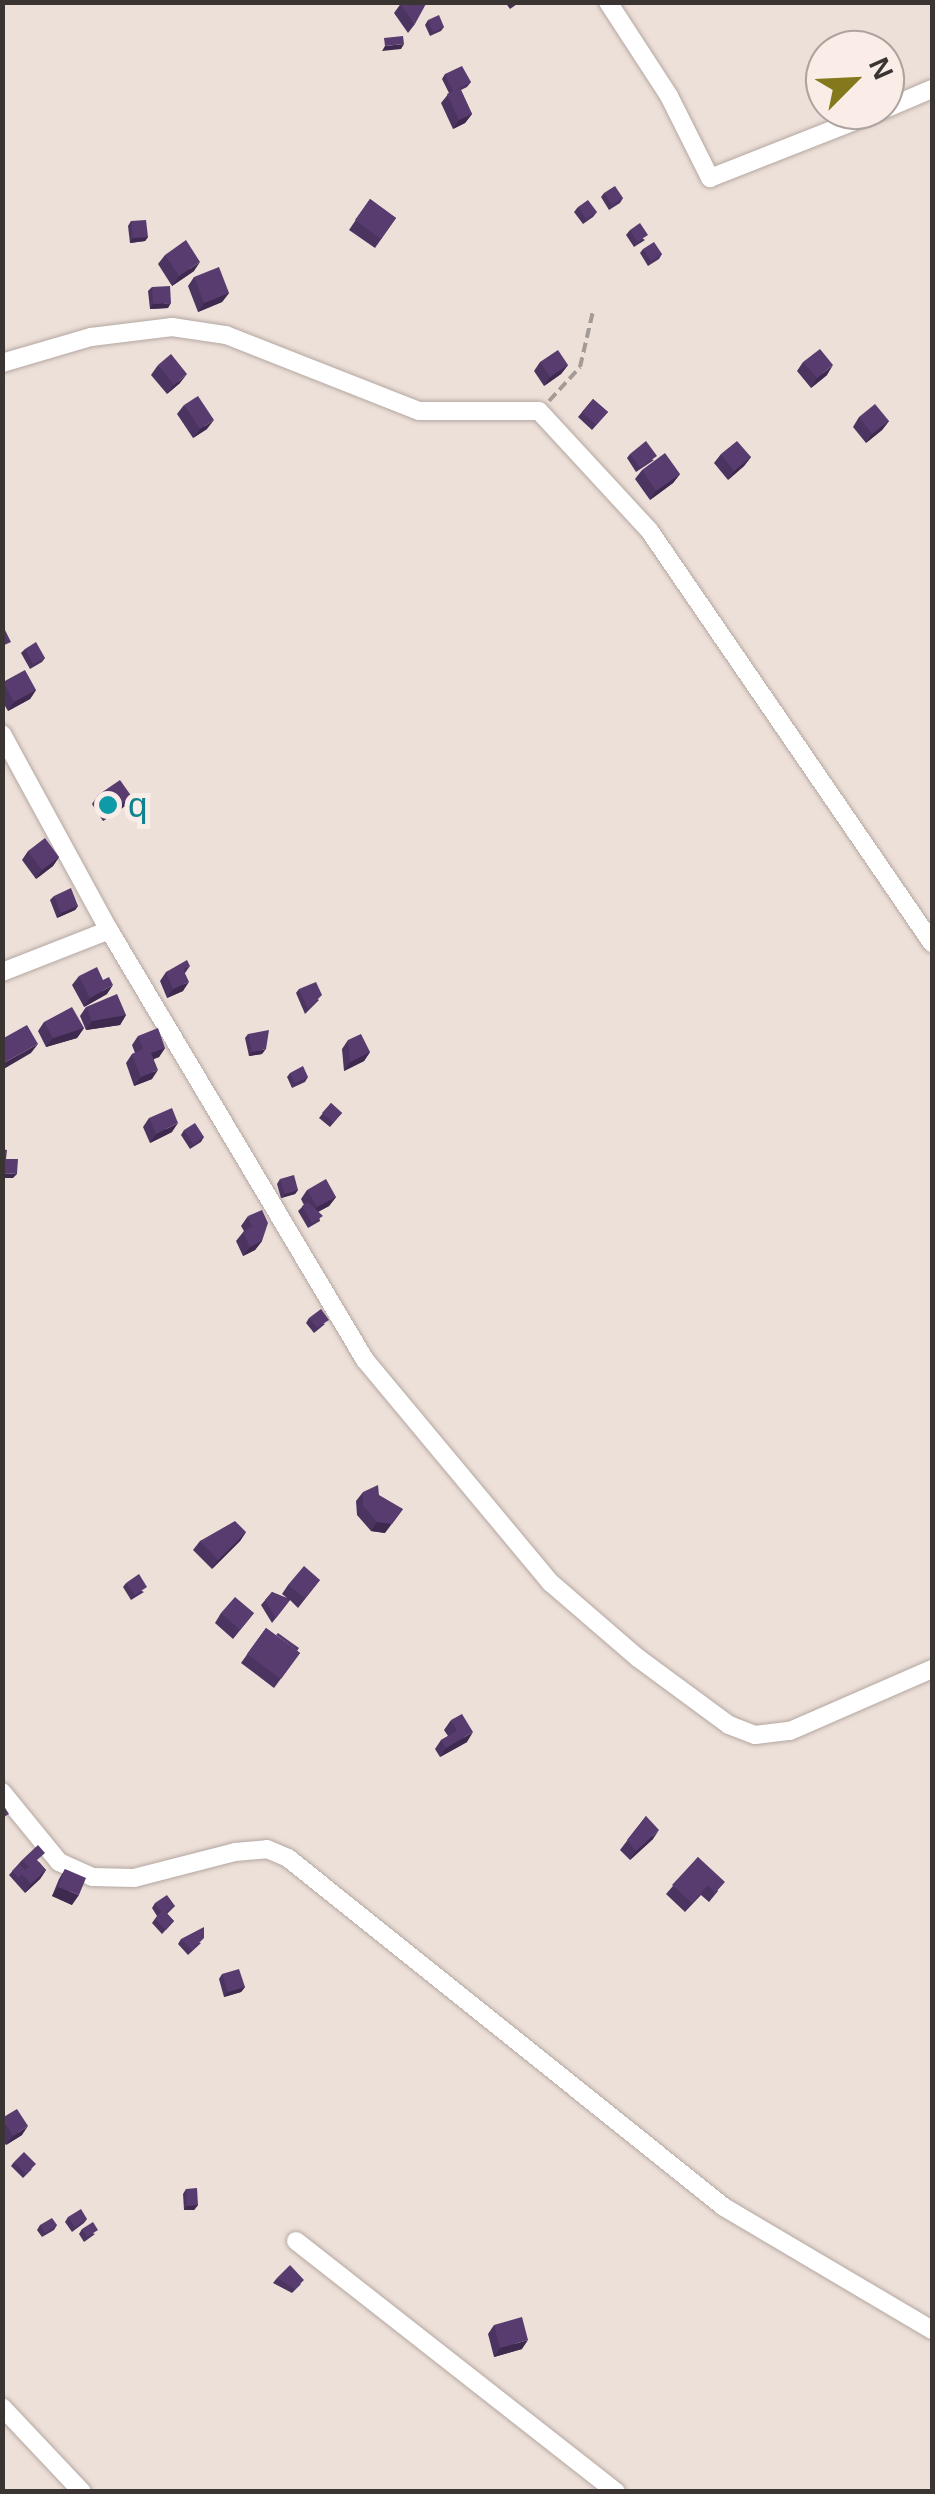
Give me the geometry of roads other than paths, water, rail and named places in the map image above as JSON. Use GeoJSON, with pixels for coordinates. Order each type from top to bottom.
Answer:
{"type":"FeatureCollection","features":[{"type":"Feature","properties":{"kind":"street"},"geometry":{"type":"LineString","coordinates":[[608,2],[670,96],[710,178],[833,130]]}},
{"type":"Feature","properties":{"kind":"street"},"geometry":{"type":"LineString","coordinates":[[905,101],[932,89]]}},
{"type":"Feature","properties":{"kind":"street"},"geometry":{"type":"LineString","coordinates":[[2,363],[91,337],[172,327],[226,335],[419,411],[540,411],[649,530],[932,943]]}},
{"type":"Feature","properties":{"kind":"street"},"geometry":{"type":"LineString","coordinates":[[2,734],[109,930],[365,1360],[551,1583],[638,1658],[729,1725],[756,1736],[790,1731],[932,1668]]}},
{"type":"Feature","properties":{"kind":"street"},"geometry":{"type":"LineString","coordinates":[[2,972],[109,930]]}},
{"type":"Feature","properties":{"kind":"street"},"geometry":{"type":"LineString","coordinates":[[2,1792],[59,1862],[92,1877],[134,1878],[235,1852],[267,1850],[288,1858],[724,2207],[932,2330]]}},
{"type":"Feature","properties":{"kind":"street"},"geometry":{"type":"LineString","coordinates":[[296,2241],[616,2492]]}},
{"type":"Feature","properties":{"kind":"street"},"geometry":{"type":"LineString","coordinates":[[2,2407],[82,2492]]}},
{"type":"Feature","properties":{"kind":"place","name":"q"},"geometry":{"type":"Point","coordinates":[108,805]}}]}
